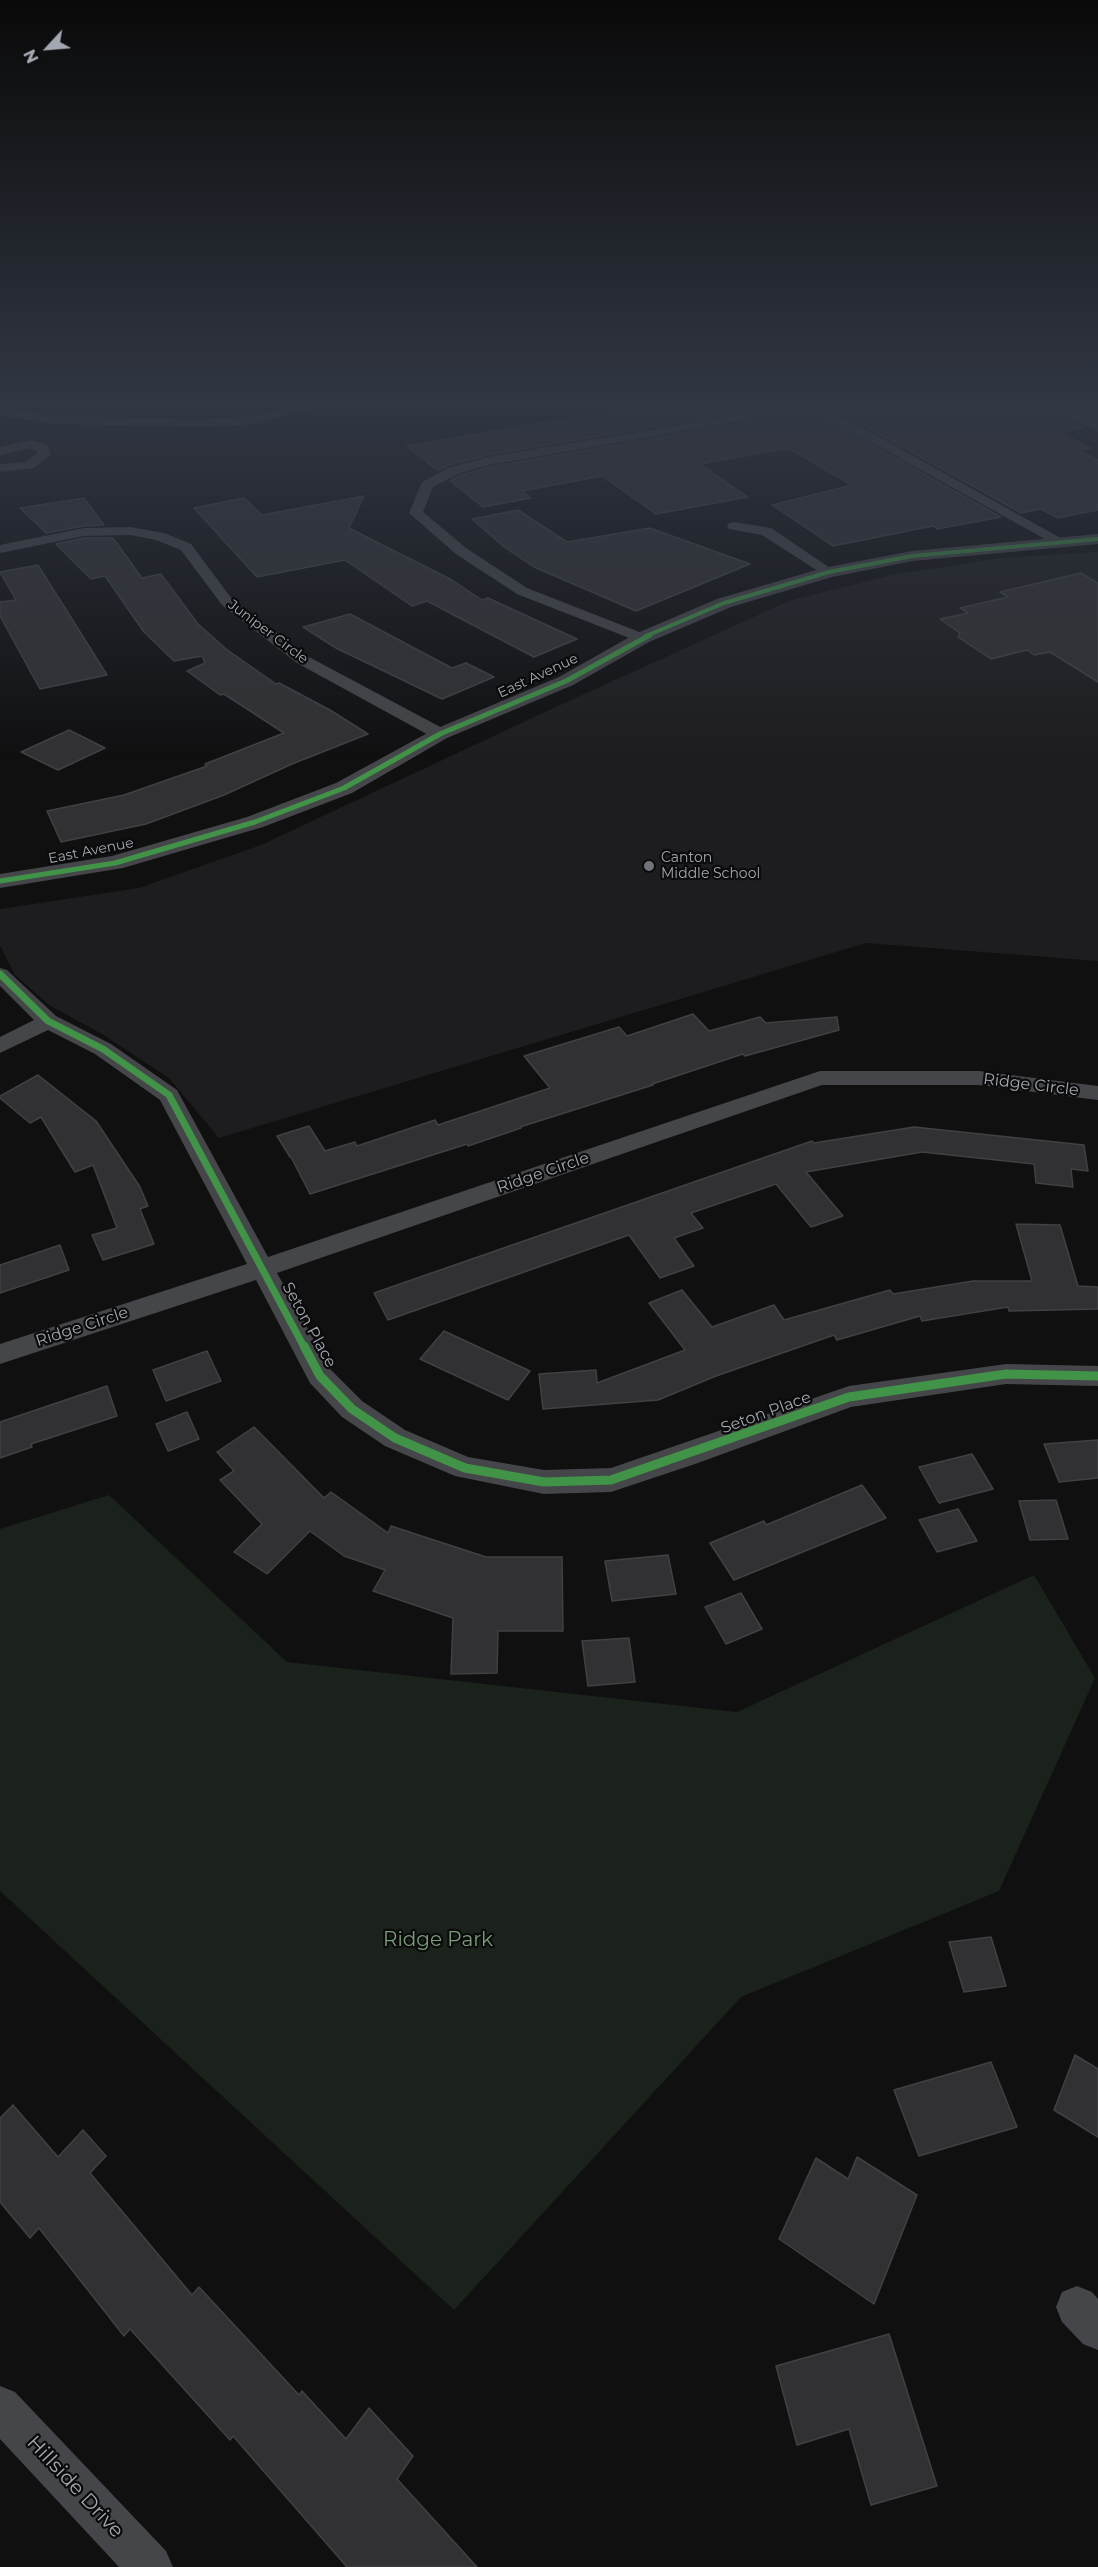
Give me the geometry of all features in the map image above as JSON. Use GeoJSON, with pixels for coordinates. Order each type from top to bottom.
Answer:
{"type":"FeatureCollection","features":[{"type":"Feature","properties":{"kind":"street"},"geometry":{"type":"LineString","coordinates":[[424,520],[461,551],[522,591],[642,638]]}},
{"type":"Feature","properties":{"kind":"street"},"geometry":{"type":"LineString","coordinates":[[1020,520],[1059,541]]}},
{"type":"Feature","properties":{"kind":"street"},"geometry":{"type":"LineString","coordinates":[[734,526],[766,531],[829,572]]}},
{"type":"Feature","properties":{"kind":"street","name":"Juniper Circle"},"geometry":{"type":"LineString","coordinates":[[0,549],[84,532],[130,531],[159,536],[186,548],[227,602],[303,660],[440,734]]}},
{"type":"Feature","properties":{"kind":"street","name":"East Avenue"},"geometry":{"type":"LineString","coordinates":[[0,881],[116,863],[255,822],[344,788],[440,734],[566,681],[642,638],[724,603],[829,572],[912,556],[1098,539]]}},
{"type":"Feature","properties":{"kind":"street","name":"Seton Place"},"geometry":{"type":"LineString","coordinates":[[0,975],[48,1022],[103,1049],[169,1095],[320,1376],[352,1409],[395,1438],[465,1468],[544,1482],[611,1480],[849,1397],[1006,1374],[1098,1376]]}},
{"type":"Feature","properties":{"kind":"street"},"geometry":{"type":"LineString","coordinates":[[0,1046],[48,1022]]}},
{"type":"Feature","properties":{"kind":"street","name":"Ridge Circle"},"geometry":{"type":"LineString","coordinates":[[0,1354],[263,1268],[820,1078],[979,1078],[1098,1093]]}},
{"type":"Feature","properties":{"kind":"street","name":"Hillside Drive"},"geometry":{"type":"LineString","coordinates":[[0,2407],[150,2567]]}},
{"type":"Feature","properties":{"kind":"shaded area","name":"Canton Middle School"},"geometry":{"type":"Polygon","coordinates":[[[1098,552],[1098,961],[866,943],[219,1138],[169,1078],[102,1034],[49,1005],[15,975],[0,945],[0,909],[139,888],[261,845],[789,601],[891,575],[1002,558],[1098,552]]]}},
{"type":"Feature","properties":{"kind":"green space","name":"Ridge Park"},"geometry":{"type":"Polygon","coordinates":[[[109,1495],[287,1662],[737,1712],[1034,1575],[1095,1678],[999,1891],[741,1997],[454,2310],[0,1891],[0,1529],[109,1495]]]}},
{"type":"Feature","properties":{"kind":"building"},"geometry":{"type":"Polygon","coordinates":[[[32,520],[100,520],[104,525],[84,526],[46,533],[32,520]]]}},
{"type":"Feature","properties":{"kind":"building"},"geometry":{"type":"Polygon","coordinates":[[[205,520],[353,520],[349,528],[452,580],[482,600],[488,598],[577,639],[534,657],[427,601],[412,606],[345,560],[257,577],[205,520]]]}},
{"type":"Feature","properties":{"kind":"building"},"geometry":{"type":"Polygon","coordinates":[[[473,520],[533,520],[567,542],[650,528],[750,564],[636,611],[534,567],[504,547],[473,520]]]}},
{"type":"Feature","properties":{"kind":"building"},"geometry":{"type":"Polygon","coordinates":[[[794,520],[986,520],[937,529],[933,526],[833,546],[794,520]]]}},
{"type":"Feature","properties":{"kind":"building"},"geometry":{"type":"Polygon","coordinates":[[[84,538],[113,538],[142,578],[161,574],[198,624],[226,649],[276,684],[279,683],[330,710],[368,734],[292,764],[224,795],[146,824],[61,842],[47,811],[124,795],[207,766],[205,764],[284,733],[224,694],[220,695],[187,671],[205,663],[202,656],[174,661],[144,632],[105,576],[91,579],[56,544],[84,538]]]}},
{"type":"Feature","properties":{"kind":"building"},"geometry":{"type":"Polygon","coordinates":[[[38,565],[107,675],[40,689],[0,616],[0,602],[16,600],[0,572],[38,565]]]}},
{"type":"Feature","properties":{"kind":"building"},"geometry":{"type":"Polygon","coordinates":[[[1081,573],[1098,583],[1098,682],[1050,652],[1034,655],[1027,650],[991,659],[958,637],[960,633],[940,619],[968,613],[960,608],[1008,597],[1000,592],[1081,573]]]}},
{"type":"Feature","properties":{"kind":"building"},"geometry":{"type":"Polygon","coordinates":[[[350,614],[452,668],[466,663],[494,677],[442,699],[336,648],[303,627],[350,614]]]}},
{"type":"Feature","properties":{"kind":"building"},"geometry":{"type":"Polygon","coordinates":[[[69,730],[105,748],[58,770],[21,752],[69,730]]]}},
{"type":"Feature","properties":{"kind":"building"},"geometry":{"type":"Polygon","coordinates":[[[693,1014],[709,1031],[760,1017],[766,1023],[837,1017],[839,1030],[745,1056],[743,1054],[468,1146],[467,1144],[310,1194],[277,1136],[309,1126],[325,1151],[355,1142],[357,1146],[435,1120],[438,1125],[550,1088],[524,1056],[619,1027],[627,1036],[693,1014]]]}},
{"type":"Feature","properties":{"kind":"building"},"geometry":{"type":"Polygon","coordinates":[[[38,1075],[96,1121],[140,1187],[148,1206],[140,1209],[154,1244],[103,1260],[92,1235],[117,1228],[93,1165],[75,1172],[41,1117],[30,1123],[0,1098],[38,1075]]]}},
{"type":"Feature","properties":{"kind":"building"},"geometry":{"type":"Polygon","coordinates":[[[914,1127],[1084,1145],[1088,1171],[1071,1169],[1073,1187],[1036,1183],[1034,1164],[922,1152],[806,1172],[843,1216],[811,1227],[776,1184],[691,1213],[703,1228],[674,1238],[694,1266],[660,1278],[629,1235],[388,1320],[374,1293],[812,1141],[814,1143],[914,1127]]]}},
{"type":"Feature","properties":{"kind":"building"},"geometry":{"type":"Polygon","coordinates":[[[1016,1224],[1060,1225],[1078,1286],[1098,1287],[1098,1309],[1009,1311],[1008,1307],[922,1321],[920,1316],[837,1340],[834,1335],[716,1376],[658,1400],[543,1409],[539,1374],[596,1370],[597,1383],[685,1350],[649,1303],[682,1290],[712,1327],[774,1305],[784,1320],[890,1290],[893,1294],[973,1281],[1032,1281],[1016,1224]]]}},
{"type":"Feature","properties":{"kind":"building"},"geometry":{"type":"Polygon","coordinates":[[[60,1245],[69,1270],[0,1293],[0,1265],[60,1245]]]}},
{"type":"Feature","properties":{"kind":"building"},"geometry":{"type":"Polygon","coordinates":[[[444,1331],[530,1371],[508,1400],[420,1359],[444,1331]]]}},
{"type":"Feature","properties":{"kind":"building"},"geometry":{"type":"Polygon","coordinates":[[[207,1351],[221,1381],[166,1401],[153,1370],[207,1351]]]}},
{"type":"Feature","properties":{"kind":"building"},"geometry":{"type":"Polygon","coordinates":[[[107,1386],[117,1416],[31,1444],[32,1447],[0,1458],[0,1422],[107,1386]]]}},
{"type":"Feature","properties":{"kind":"building"},"geometry":{"type":"Polygon","coordinates":[[[187,1412],[199,1439],[168,1451],[156,1424],[187,1412]]]}},
{"type":"Feature","properties":{"kind":"building"},"geometry":{"type":"Polygon","coordinates":[[[254,1427],[324,1498],[331,1492],[388,1533],[391,1526],[486,1557],[562,1557],[563,1631],[498,1631],[497,1673],[451,1674],[453,1618],[373,1591],[385,1570],[344,1556],[310,1531],[267,1574],[234,1552],[262,1524],[220,1480],[234,1471],[217,1452],[254,1427]]]}},
{"type":"Feature","properties":{"kind":"building"},"geometry":{"type":"Polygon","coordinates":[[[1098,1440],[1098,1478],[1059,1482],[1044,1444],[1098,1440]]]}},
{"type":"Feature","properties":{"kind":"building"},"geometry":{"type":"Polygon","coordinates":[[[972,1454],[993,1489],[939,1503],[919,1467],[972,1454]]]}},
{"type":"Feature","properties":{"kind":"building"},"geometry":{"type":"Polygon","coordinates":[[[862,1485],[886,1518],[734,1580],[710,1543],[764,1521],[766,1525],[862,1485]]]}},
{"type":"Feature","properties":{"kind":"building"},"geometry":{"type":"Polygon","coordinates":[[[1056,1500],[1068,1539],[1030,1540],[1019,1501],[1056,1500]]]}},
{"type":"Feature","properties":{"kind":"building"},"geometry":{"type":"Polygon","coordinates":[[[958,1509],[977,1541],[937,1552],[919,1520],[958,1509]]]}},
{"type":"Feature","properties":{"kind":"building"},"geometry":{"type":"Polygon","coordinates":[[[668,1555],[676,1594],[612,1601],[605,1561],[668,1555]]]}},
{"type":"Feature","properties":{"kind":"building"},"geometry":{"type":"Polygon","coordinates":[[[741,1593],[762,1629],[726,1644],[705,1607],[741,1593]]]}},
{"type":"Feature","properties":{"kind":"building"},"geometry":{"type":"Polygon","coordinates":[[[629,1638],[635,1682],[588,1686],[582,1641],[629,1638]]]}},
{"type":"Feature","properties":{"kind":"building"},"geometry":{"type":"Polygon","coordinates":[[[991,1937],[1006,1986],[964,1992],[949,1942],[991,1937]]]}},
{"type":"Feature","properties":{"kind":"building"},"geometry":{"type":"Polygon","coordinates":[[[1075,2055],[1098,2069],[1098,2137],[1054,2110],[1075,2055]]]}},
{"type":"Feature","properties":{"kind":"building"},"geometry":{"type":"Polygon","coordinates":[[[991,2062],[1017,2127],[919,2156],[894,2090],[991,2062]]]}},
{"type":"Feature","properties":{"kind":"building"},"geometry":{"type":"Polygon","coordinates":[[[13,2105],[58,2157],[83,2130],[106,2156],[90,2173],[192,2295],[199,2287],[299,2395],[302,2391],[346,2439],[369,2408],[413,2456],[397,2479],[477,2567],[347,2567],[233,2436],[230,2440],[130,2329],[124,2336],[39,2228],[30,2238],[0,2202],[0,2118],[13,2105]]]}},
{"type":"Feature","properties":{"kind":"building"},"geometry":{"type":"Polygon","coordinates":[[[857,2157],[917,2195],[874,2304],[779,2239],[816,2158],[848,2179],[857,2157]]]}},
{"type":"Feature","properties":{"kind":"building"},"geometry":{"type":"Polygon","coordinates":[[[889,2334],[937,2486],[871,2505],[849,2429],[797,2445],[776,2366],[889,2334]]]}},
{"type":"Feature","properties":{"kind":"cycle path"},"geometry":{"type":"LineString","coordinates":[[0,881],[115,863],[255,822],[344,788],[440,734],[566,681],[642,638],[724,603],[829,572],[912,556],[1098,539]]}},
{"type":"Feature","properties":{"kind":"cycle path"},"geometry":{"type":"LineString","coordinates":[[0,974],[48,1021],[103,1049],[169,1095],[320,1376],[352,1409],[395,1438],[465,1468],[544,1482],[611,1480],[849,1397],[1006,1374],[1098,1376]]}},
{"type":"Feature","properties":{"kind":"place","name":"Canton Middle School"},"geometry":{"type":"Point","coordinates":[649,866]}}]}
